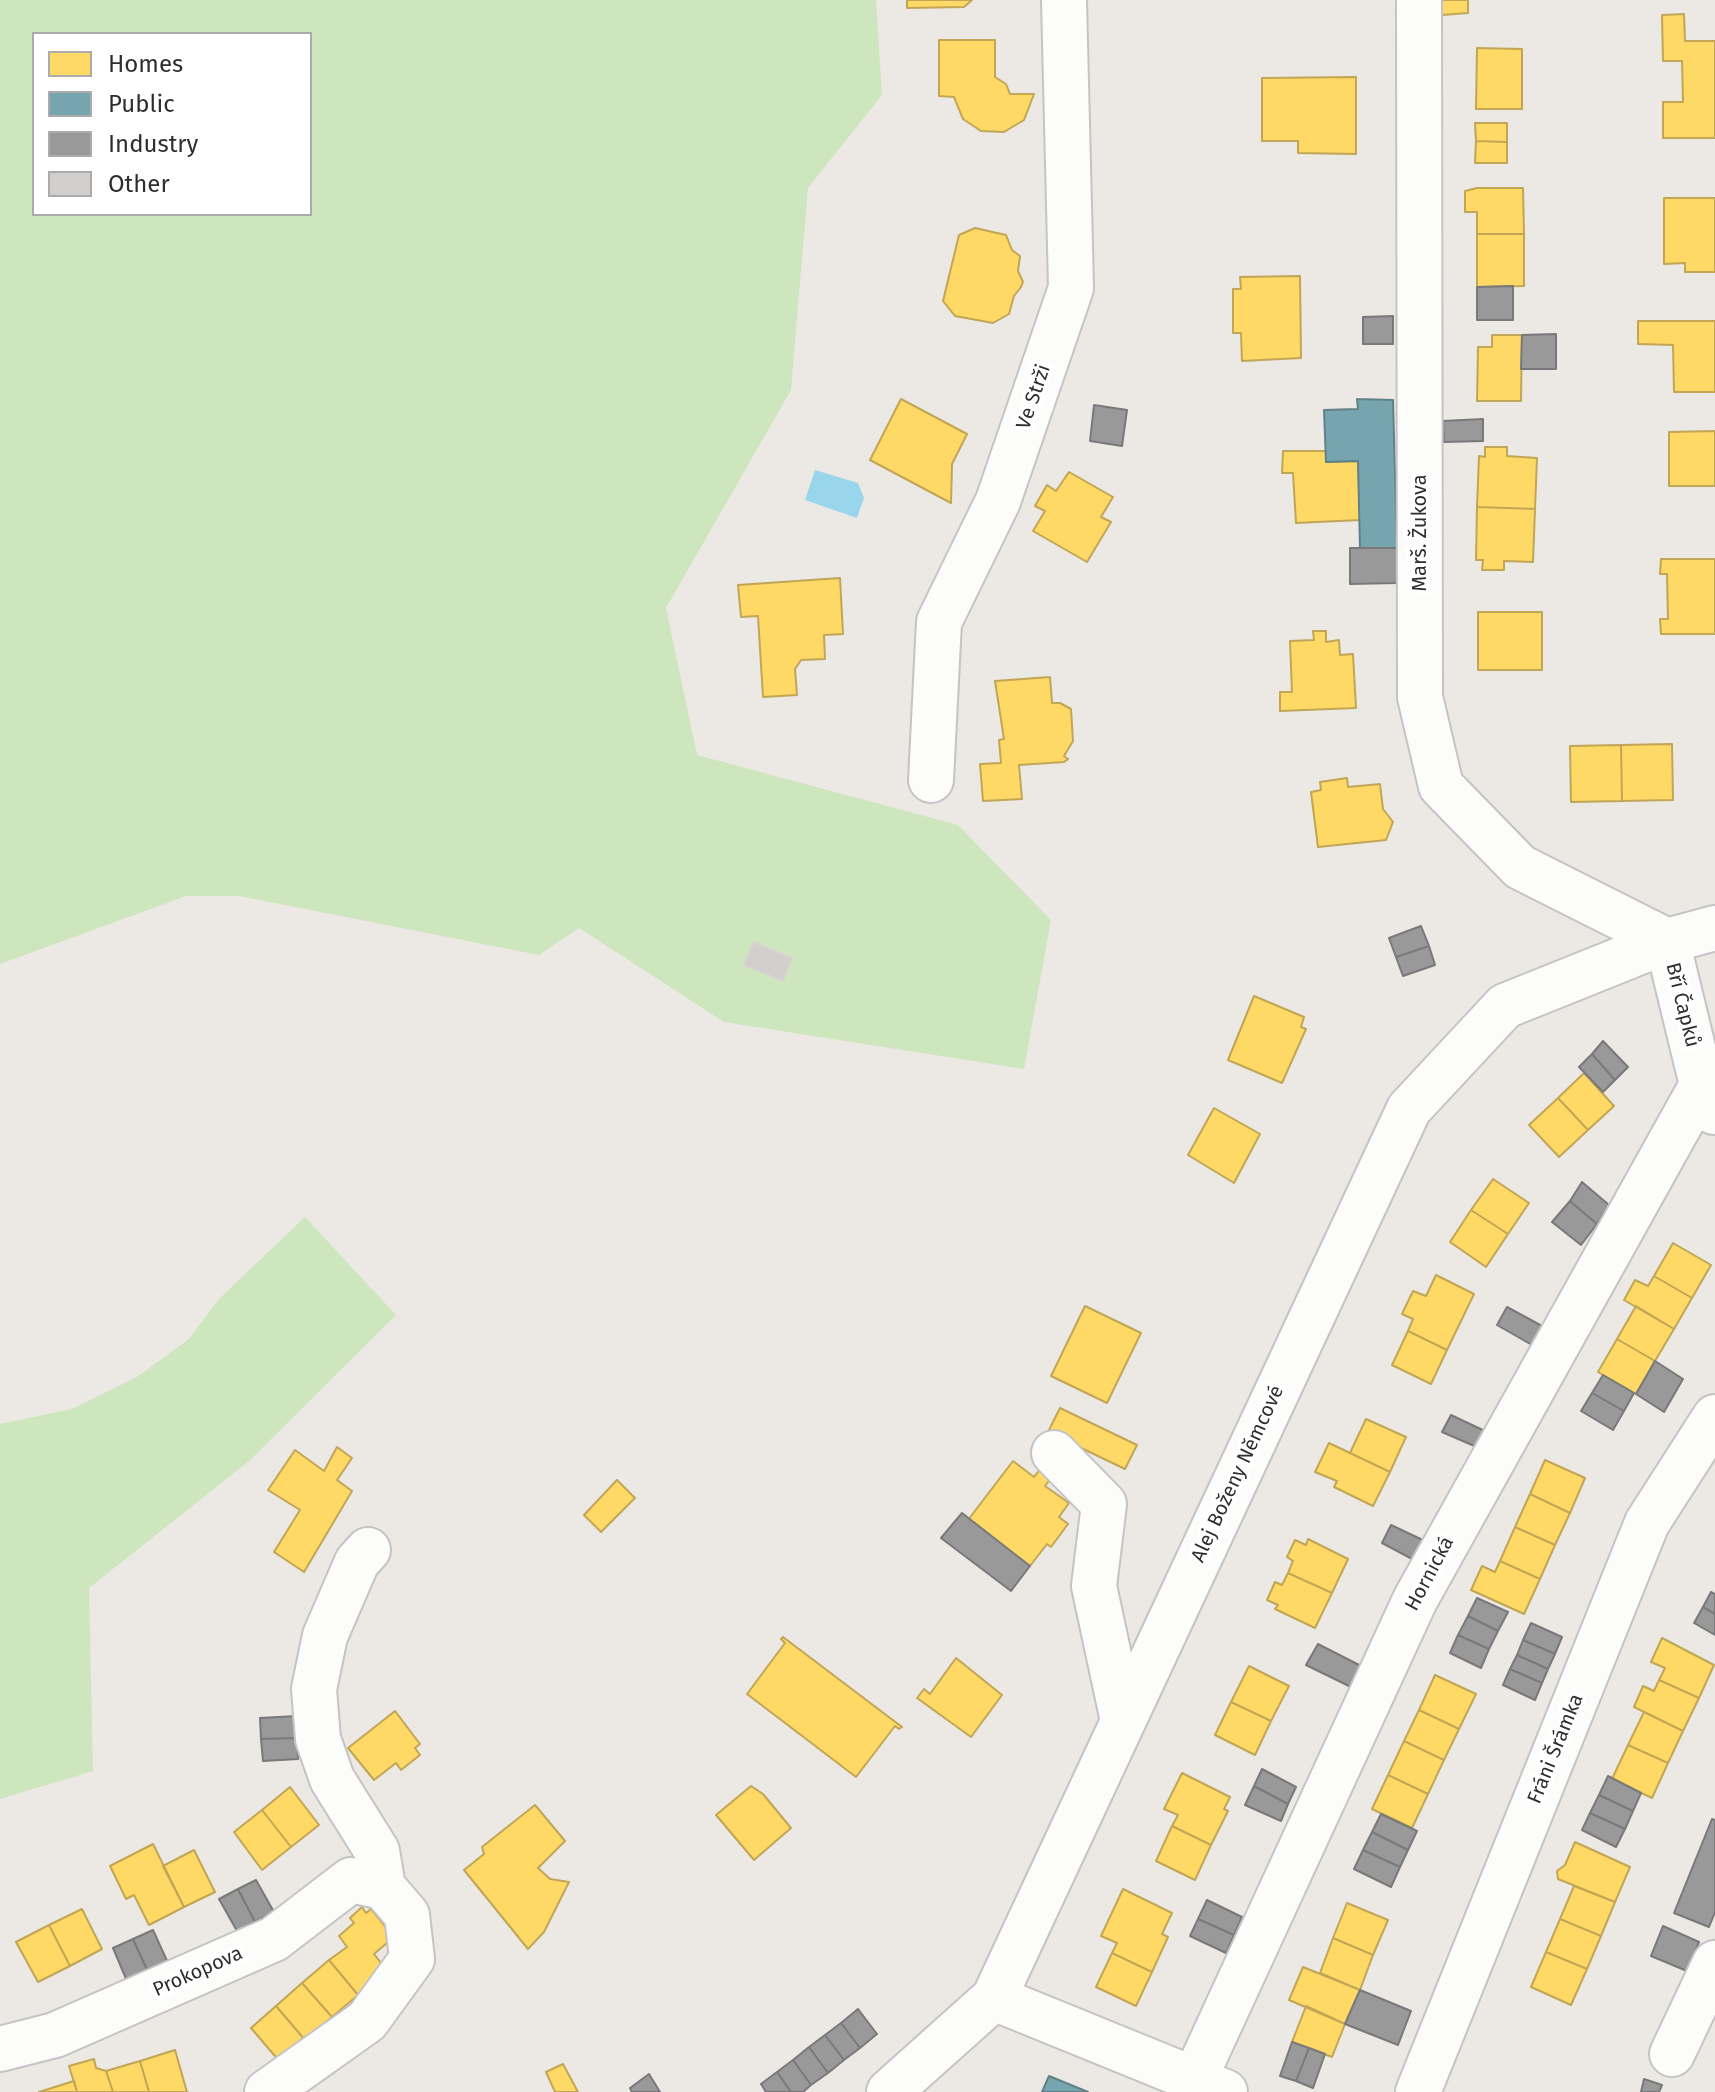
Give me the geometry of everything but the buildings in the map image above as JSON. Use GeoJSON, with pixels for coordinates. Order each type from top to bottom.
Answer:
{"type":"FeatureCollection","features":[{"type":"Feature","properties":{"kind":"street","name":"Ve Strži"},"geometry":{"type":"LineString","coordinates":[[931,780],[939,622],[998,501],[1071,288],[1064,0]]}},
{"type":"Feature","properties":{"kind":"street","name":"Marš. Žukova"},"geometry":{"type":"LineString","coordinates":[[1419,0],[1420,697],[1441,786],[1520,867],[1667,941]]}},
{"type":"Feature","properties":{"kind":"street","name":"Alej Boženy Němcové"},"geometry":{"type":"LineString","coordinates":[[889,2092],[994,1998],[1409,1109],[1505,1006],[1667,941],[1715,928]]}},
{"type":"Feature","properties":{"kind":"street","name":"Bří Čapků"},"geometry":{"type":"LineString","coordinates":[[1667,941],[1708,1099]]}},
{"type":"Feature","properties":{"kind":"street","name":"Hornická"},"geometry":{"type":"LineString","coordinates":[[1209,2086],[1415,1600],[1708,1099]]}},
{"type":"Feature","properties":{"kind":"street","name":"Fráni Šrámka"},"geometry":{"type":"LineString","coordinates":[[1418,2092],[1647,1523],[1715,1417]]}},
{"type":"Feature","properties":{"kind":"street"},"geometry":{"type":"LineString","coordinates":[[1054,1453],[1104,1504],[1094,1586],[1123,1721]]}},
{"type":"Feature","properties":{"kind":"street"},"geometry":{"type":"LineString","coordinates":[[267,2092],[367,2021],[412,1959],[407,1915],[383,1887],[377,1851],[332,1779],[318,1739],[314,1689],[325,1636],[357,1562],[368,1550]]}},
{"type":"Feature","properties":{"kind":"street","name":"Prokopova"},"geometry":{"type":"LineString","coordinates":[[0,2049],[55,2035],[274,1939],[351,1880],[383,1887]]}},
{"type":"Feature","properties":{"kind":"street"},"geometry":{"type":"LineString","coordinates":[[1672,2054],[1715,1963]]}},
{"type":"Feature","properties":{"kind":"street"},"geometry":{"type":"LineString","coordinates":[[994,1998],[1209,2086]]}},
{"type":"Feature","properties":{"kind":"green space"},"geometry":{"type":"Polygon","coordinates":[[[0,0],[876,0],[882,95],[808,188],[791,390],[666,608],[697,755],[958,825],[1051,920],[1024,1069],[724,1022],[579,928],[539,955],[239,896],[186,896],[0,964],[0,0]]]}},
{"type":"Feature","properties":{"kind":"green space"},"geometry":{"type":"Polygon","coordinates":[[[305,1217],[396,1315],[249,1461],[89,1588],[93,1771],[0,1799],[0,1424],[72,1409],[137,1377],[189,1339],[219,1299],[305,1217]]]}},
{"type":"Feature","properties":{"kind":"water"},"geometry":{"type":"Polygon","coordinates":[[[815,470],[858,483],[864,498],[857,518],[805,500],[815,470]]]}}]}
